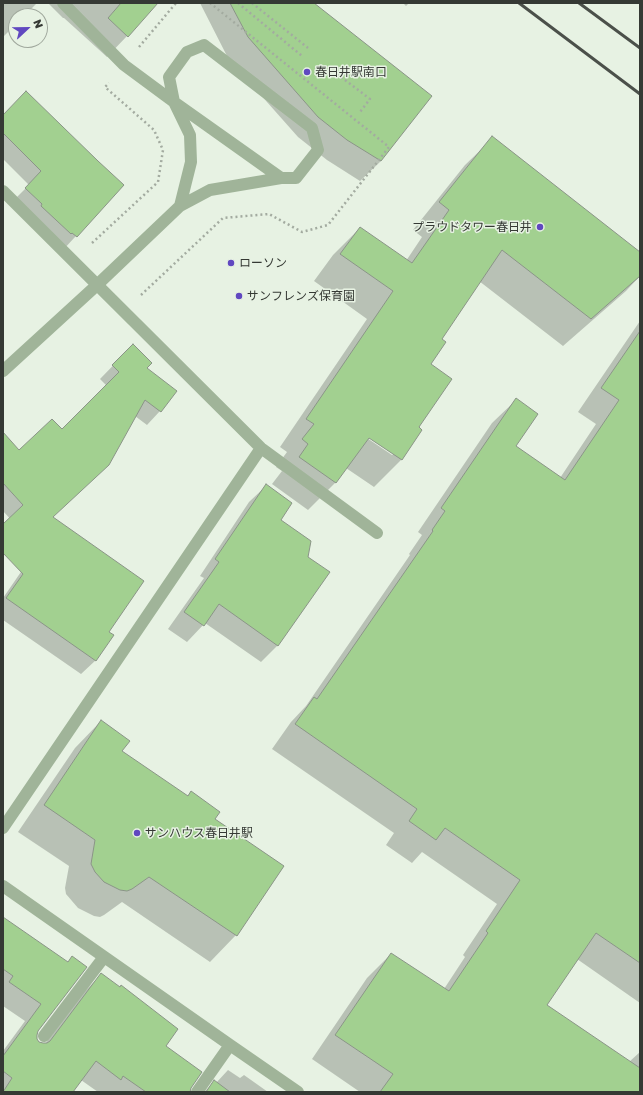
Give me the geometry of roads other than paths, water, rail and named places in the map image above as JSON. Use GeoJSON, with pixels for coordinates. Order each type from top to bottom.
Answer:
{"type":"FeatureCollection","features":[{"type":"Feature","properties":{"kind":"street"},"geometry":{"type":"LineString","coordinates":[[63,3],[124,65],[281,178]]}},
{"type":"Feature","properties":{"kind":"street"},"geometry":{"type":"LineString","coordinates":[[3,371],[180,206],[210,190],[281,178],[296,178],[318,150],[312,128],[204,45],[187,52],[169,77],[174,102],[190,135],[191,162],[180,206]]}},
{"type":"Feature","properties":{"kind":"street"},"geometry":{"type":"LineString","coordinates":[[3,191],[261,448],[377,533]]}},
{"type":"Feature","properties":{"kind":"street"},"geometry":{"type":"LineString","coordinates":[[3,828],[261,448]]}},
{"type":"Feature","properties":{"kind":"street"},"geometry":{"type":"LineString","coordinates":[[3,886],[298,1092]]}},
{"type":"Feature","properties":{"kind":"street"},"geometry":{"type":"LineString","coordinates":[[44,1036],[104,957]]}},
{"type":"Feature","properties":{"kind":"street"},"geometry":{"type":"LineString","coordinates":[[197,1092],[230,1045]]}},
{"type":"Feature","properties":{"kind":"railway"},"geometry":{"type":"LineString","coordinates":[[519,3],[640,94]]}},
{"type":"Feature","properties":{"kind":"railway"},"geometry":{"type":"LineString","coordinates":[[579,3],[640,48]]}},
{"type":"Feature","properties":{"kind":"place","name":"春日井駅南口"},"geometry":{"type":"Point","coordinates":[307,72]}},
{"type":"Feature","properties":{"kind":"place","name":"プラウドタワー春日井"},"geometry":{"type":"Point","coordinates":[540,227]}},
{"type":"Feature","properties":{"kind":"place","name":"ローソン"},"geometry":{"type":"Point","coordinates":[231,263]}},
{"type":"Feature","properties":{"kind":"place","name":"サンフレンズ保育園"},"geometry":{"type":"Point","coordinates":[239,296]}},
{"type":"Feature","properties":{"kind":"place","name":"サンハウス春日井駅"},"geometry":{"type":"Point","coordinates":[137,833]}}]}
